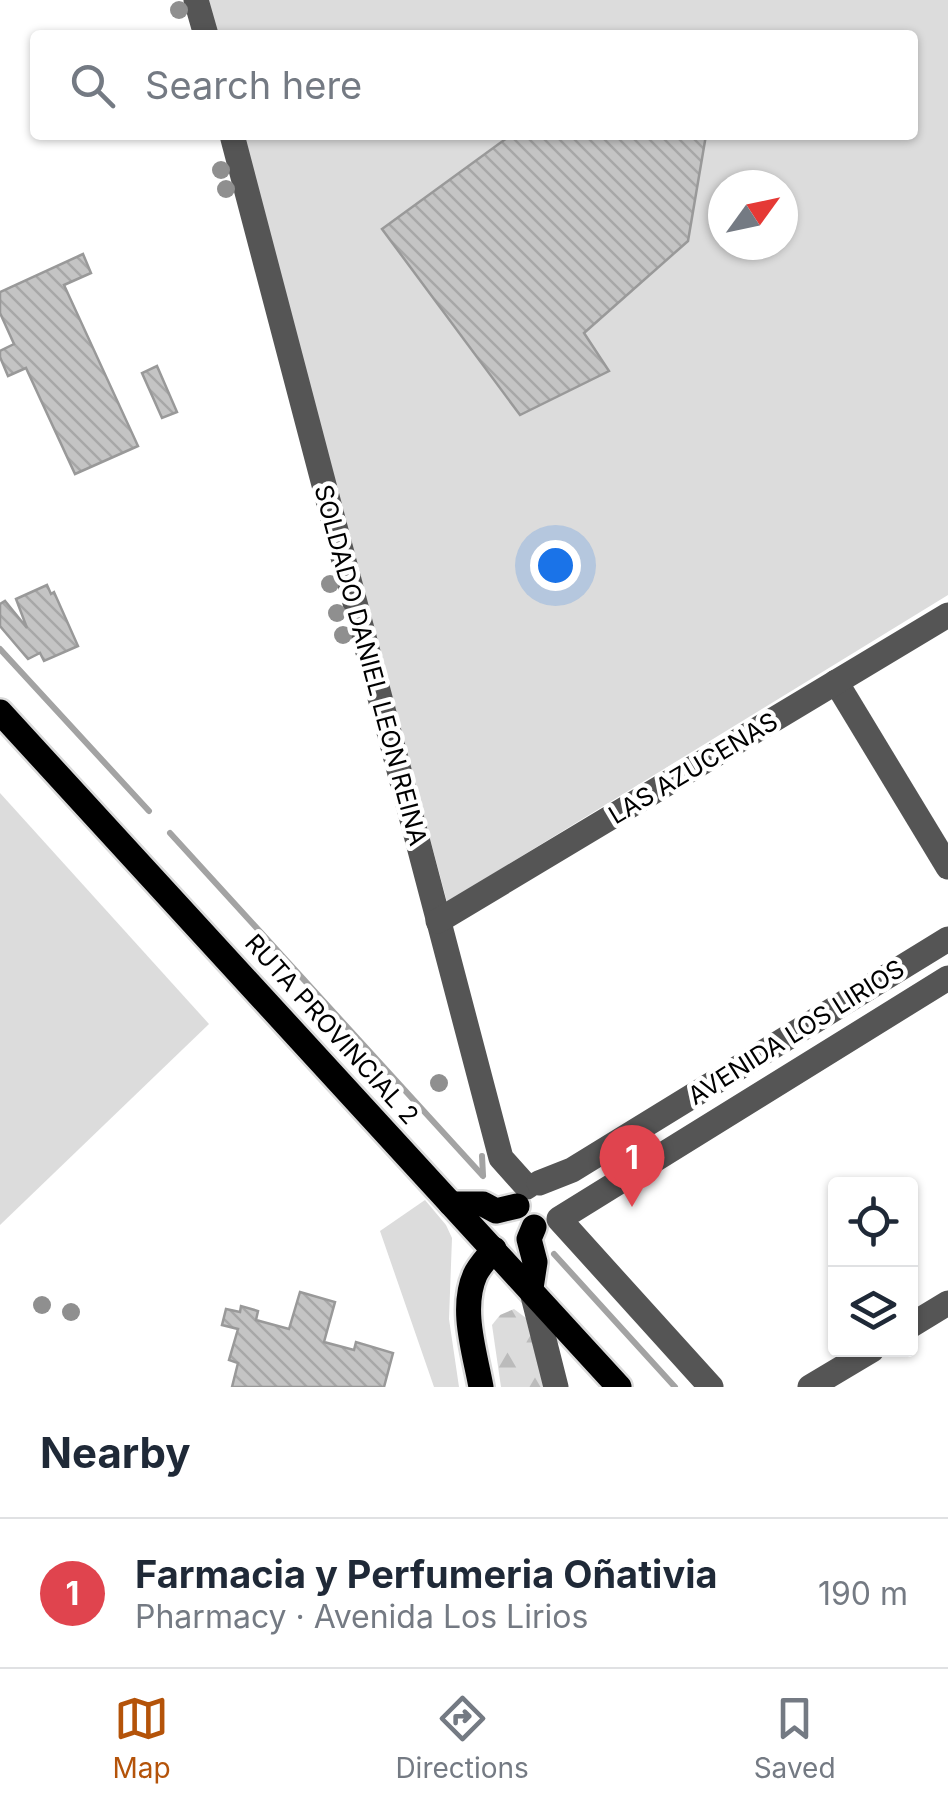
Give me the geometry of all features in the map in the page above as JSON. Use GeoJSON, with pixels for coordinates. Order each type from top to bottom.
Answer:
{"type":"FeatureCollection","features":[{"type":"Feature","properties":{"kind":"main road","name":"RUTA PROVINCIAL 2"},"geometry":{"type":"LineString","coordinates":[[0,712],[619,1387]]}},
{"type":"Feature","properties":{"kind":"main road"},"geometry":{"type":"LineString","coordinates":[[451,1204],[483,1204],[496,1210],[528,1192]]}},
{"type":"Feature","properties":{"kind":"main road"},"geometry":{"type":"LineString","coordinates":[[531,1288],[535,1262],[530,1239],[546,1223]]}},
{"type":"Feature","properties":{"kind":"main road"},"geometry":{"type":"LineString","coordinates":[[480,1387],[469,1322],[470,1299],[475,1275],[494,1248]]}},
{"type":"Feature","properties":{"kind":"street"},"geometry":{"type":"LineString","coordinates":[[196,0],[205,30]]}},
{"type":"Feature","properties":{"kind":"street","name":"SOLDADO DANIEL LEON REINA"},"geometry":{"type":"LineString","coordinates":[[233,140],[501,1158],[528,1192]]}},
{"type":"Feature","properties":{"kind":"street","name":"LAS AZUCENAS"},"geometry":{"type":"LineString","coordinates":[[438,921],[948,615]]}},
{"type":"Feature","properties":{"kind":"street"},"geometry":{"type":"LineString","coordinates":[[836,682],[948,867]]}},
{"type":"Feature","properties":{"kind":"street","name":"AVENIDA LOS LIRIOS"},"geometry":{"type":"LineString","coordinates":[[528,1192],[572,1170],[948,939]]}},
{"type":"Feature","properties":{"kind":"street","name":"AVENIDA LOS LIRIOS"},"geometry":{"type":"LineString","coordinates":[[546,1223],[948,978]]}},
{"type":"Feature","properties":{"kind":"street"},"geometry":{"type":"LineString","coordinates":[[546,1223],[562,1205],[558,1192],[546,1184],[528,1192],[522,1220],[546,1223],[712,1387]]}},
{"type":"Feature","properties":{"kind":"street"},"geometry":{"type":"LineString","coordinates":[[531,1288],[556,1387]]}},
{"type":"Feature","properties":{"kind":"street"},"geometry":{"type":"LineString","coordinates":[[918,1321],[948,1304]]}},
{"type":"Feature","properties":{"kind":"street"},"geometry":{"type":"LineString","coordinates":[[810,1387],[860,1357]]}},
{"type":"Feature","properties":{"kind":"green space"},"geometry":{"type":"Polygon","coordinates":[[[206,0],[948,0],[948,595],[447,902],[243,140],[918,140],[918,30],[215,30],[206,0]]]}},
{"type":"Feature","properties":{"kind":"green space"},"geometry":{"type":"Polygon","coordinates":[[[0,793],[209,1024],[0,1225],[0,793]]]}},
{"type":"Feature","properties":{"kind":"green space"},"geometry":{"type":"Polygon","coordinates":[[[425,1200],[452,1238],[449,1319],[459,1387],[434,1387],[380,1231],[425,1200]]]}},
{"type":"Feature","properties":{"kind":"green space"},"geometry":{"type":"Polygon","coordinates":[[[514,1309],[526,1318],[544,1387],[501,1387],[492,1325],[500,1315],[514,1309]]]}},
{"type":"Feature","properties":{"kind":"building"},"geometry":{"type":"Polygon","coordinates":[[[504,140],[705,140],[688,241],[584,333],[609,371],[520,415],[382,229],[504,140]]]}},
{"type":"Feature","properties":{"kind":"building"},"geometry":{"type":"Polygon","coordinates":[[[83,254],[91,273],[64,285],[138,446],[75,474],[26,368],[8,376],[0,357],[0,351],[14,344],[0,313],[0,292],[83,254]]]}},
{"type":"Feature","properties":{"kind":"building"},"geometry":{"type":"Polygon","coordinates":[[[157,366],[177,412],[162,418],[142,373],[157,366]]]}},
{"type":"Feature","properties":{"kind":"building"},"geometry":{"type":"Polygon","coordinates":[[[47,585],[51,594],[54,592],[78,646],[44,661],[40,653],[28,659],[0,626],[0,604],[5,601],[27,628],[16,599],[47,585]]]}},
{"type":"Feature","properties":{"kind":"building"},"geometry":{"type":"Polygon","coordinates":[[[300,1292],[335,1302],[324,1342],[354,1350],[356,1342],[393,1353],[384,1387],[232,1387],[238,1363],[229,1360],[238,1329],[222,1325],[226,1309],[240,1312],[241,1306],[258,1311],[256,1320],[289,1329],[300,1292]]]}},
{"type":"Feature","properties":{"kind":"waterway"},"geometry":{"type":"LineString","coordinates":[[0,649],[149,811]]}},
{"type":"Feature","properties":{"kind":"waterway"},"geometry":{"type":"LineString","coordinates":[[170,833],[483,1176]]}},
{"type":"Feature","properties":{"kind":"waterway"},"geometry":{"type":"LineString","coordinates":[[482,1156],[483,1175]]}},
{"type":"Feature","properties":{"kind":"waterway"},"geometry":{"type":"LineString","coordinates":[[554,1254],[675,1387]]}},
{"type":"Feature","properties":{"kind":"place","name":"Farmacia y Perfumeria Oñativia"},"geometry":{"type":"Point","coordinates":[632,1207]}}]}
